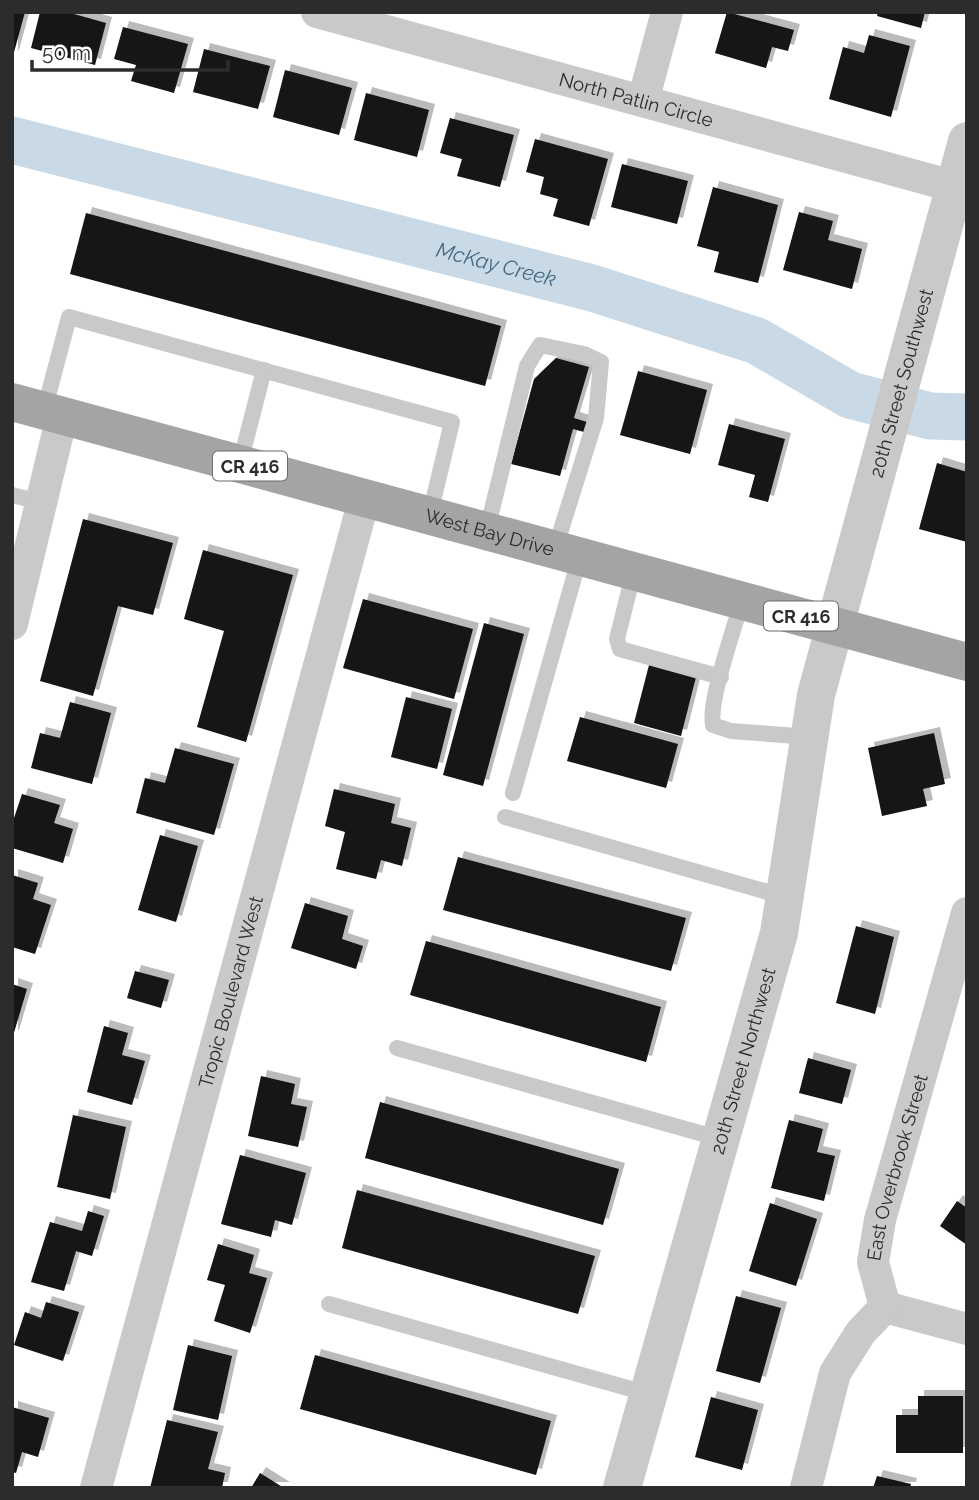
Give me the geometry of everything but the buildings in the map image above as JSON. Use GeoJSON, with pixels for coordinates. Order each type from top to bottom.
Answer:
{"type":"FeatureCollection","features":[{"type":"Feature","properties":{"kind":"main road","name":"West Bay Drive"},"geometry":{"type":"LineString","coordinates":[[40,409],[967,662]]}},
{"type":"Feature","properties":{"kind":"street","name":"North Patlin Circle"},"geometry":{"type":"LineString","coordinates":[[317,12],[961,187]]}},
{"type":"Feature","properties":{"kind":"street"},"geometry":{"type":"LineString","coordinates":[[643,101],[667,12]]}},
{"type":"Feature","properties":{"kind":"street","name":"20th Street Southwest"},"geometry":{"type":"LineString","coordinates":[[835,626],[906,360],[961,187],[967,141]]}},
{"type":"Feature","properties":{"kind":"street"},"geometry":{"type":"LineString","coordinates":[[12,624],[26,499],[40,409]]}},
{"type":"Feature","properties":{"kind":"street","name":"Tropic Boulevard West"},"geometry":{"type":"LineString","coordinates":[[96,1488],[365,496]]}},
{"type":"Feature","properties":{"kind":"street","name":"20th Street Northwest"},"geometry":{"type":"LineString","coordinates":[[622,1488],[779,933],[816,695],[835,626]]}},
{"type":"Feature","properties":{"kind":"street","name":"East Overbrook Street"},"geometry":{"type":"LineString","coordinates":[[885,1307],[873,1262],[880,1220],[955,999],[967,913]]}},
{"type":"Feature","properties":{"kind":"street"},"geometry":{"type":"LineString","coordinates":[[806,1488],[835,1373],[861,1332],[885,1307],[967,1329]]}},
{"type":"Feature","properties":{"kind":"lane"},"geometry":{"type":"LineString","coordinates":[[40,409],[69,317],[453,422],[430,514]]}},
{"type":"Feature","properties":{"kind":"lane"},"geometry":{"type":"LineString","coordinates":[[488,530],[527,366],[540,345],[584,355],[601,362],[596,418],[513,793]]}},
{"type":"Feature","properties":{"kind":"lane"},"geometry":{"type":"LineString","coordinates":[[240,463],[264,370]]}},
{"type":"Feature","properties":{"kind":"lane"},"geometry":{"type":"LineString","coordinates":[[634,571],[617,639],[620,649],[721,677]]}},
{"type":"Feature","properties":{"kind":"lane"},"geometry":{"type":"LineString","coordinates":[[742,600],[711,717],[719,729],[810,737]]}},
{"type":"Feature","properties":{"kind":"lane"},"geometry":{"type":"LineString","coordinates":[[505,817],[785,897]]}},
{"type":"Feature","properties":{"kind":"lane"},"geometry":{"type":"LineString","coordinates":[[397,1048],[721,1139]]}},
{"type":"Feature","properties":{"kind":"lane"},"geometry":{"type":"LineString","coordinates":[[329,1304],[649,1394]]}},
{"type":"Feature","properties":{"kind":"waterway","name":"McKay Creek"},"geometry":{"type":"LineString","coordinates":[[12,140],[592,288],[757,341],[850,395],[930,416],[967,417]]}}]}
